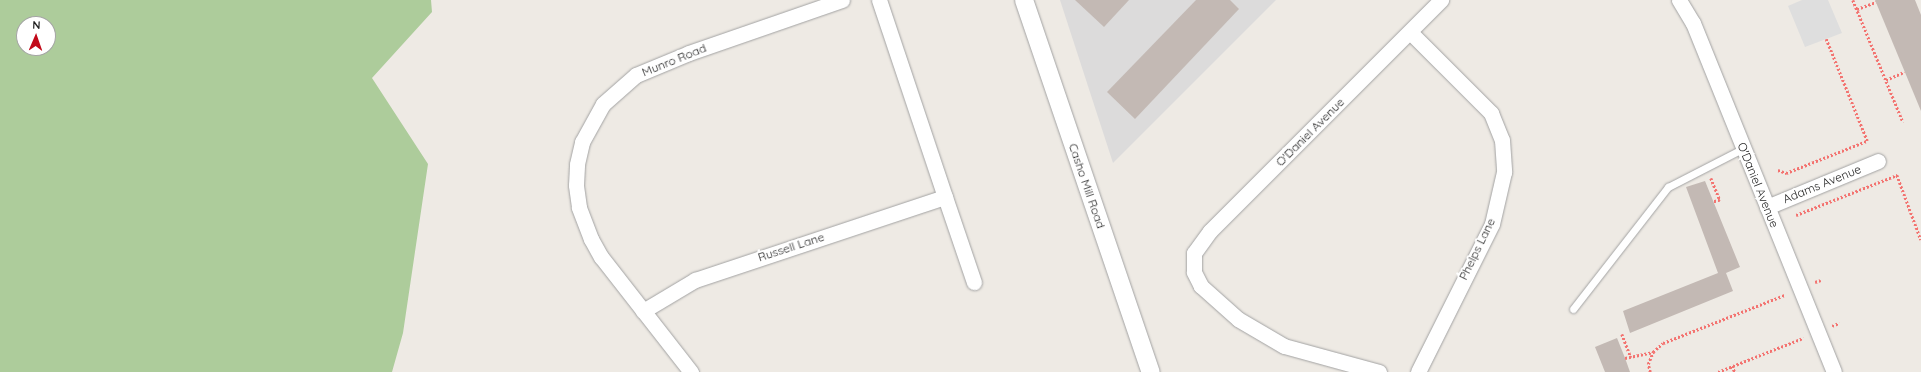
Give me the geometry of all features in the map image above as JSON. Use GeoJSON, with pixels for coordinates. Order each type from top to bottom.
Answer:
{"type":"FeatureCollection","features":[{"type":"Feature","properties":{"kind":"street","name":"Munro Road"},"geometry":{"type":"LineString","coordinates":[[691,372],[601,257],[584,224],[579,206],[577,164],[582,142],[591,122],[603,104],[636,75],[689,53],[842,0]]}},
{"type":"Feature","properties":{"kind":"street"},"geometry":{"type":"LineString","coordinates":[[879,0],[974,282]]}},
{"type":"Feature","properties":{"kind":"street","name":"Casho Mill Road"},"geometry":{"type":"LineString","coordinates":[[1024,0],[1151,372]]}},
{"type":"Feature","properties":{"kind":"street","name":"O'Daniel Avenue"},"geometry":{"type":"LineString","coordinates":[[1379,372],[1284,346],[1238,320],[1201,286],[1194,272],[1194,253],[1210,231],[1441,0]]}},
{"type":"Feature","properties":{"kind":"street","name":"O'Daniel Avenue"},"geometry":{"type":"LineString","coordinates":[[1679,0],[1693,23],[1834,372]]}},
{"type":"Feature","properties":{"kind":"street","name":"Phelps Lane"},"geometry":{"type":"LineString","coordinates":[[1410,32],[1491,113],[1502,140],[1504,172],[1492,224],[1418,372]]}},
{"type":"Feature","properties":{"kind":"street","name":"Adams Avenue"},"geometry":{"type":"LineString","coordinates":[[1767,207],[1878,161]]}},
{"type":"Feature","properties":{"kind":"street","name":"Russell Lane"},"geometry":{"type":"LineString","coordinates":[[643,311],[695,280],[946,197]]}},
{"type":"Feature","properties":{"kind":"lane"},"geometry":{"type":"LineString","coordinates":[[1573,309],[1668,187],[1744,148]]}},
{"type":"Feature","properties":{"kind":"path"},"geometry":{"type":"LineString","coordinates":[[1854,0],[1903,122]]}},
{"type":"Feature","properties":{"kind":"path"},"geometry":{"type":"LineString","coordinates":[[1857,9],[1876,2]]}},
{"type":"Feature","properties":{"kind":"path"},"geometry":{"type":"LineString","coordinates":[[1778,170],[1786,172],[1867,141],[1826,39]]}},
{"type":"Feature","properties":{"kind":"path"},"geometry":{"type":"LineString","coordinates":[[1886,80],[1904,72]]}},
{"type":"Feature","properties":{"kind":"path"},"geometry":{"type":"LineString","coordinates":[[1708,172],[1720,200],[1713,202]]}},
{"type":"Feature","properties":{"kind":"path"},"geometry":{"type":"LineString","coordinates":[[1796,215],[1897,175],[1921,240]]}},
{"type":"Feature","properties":{"kind":"path"},"geometry":{"type":"LineString","coordinates":[[1650,372],[1648,364],[1653,352],[1663,343],[1821,280]]}},
{"type":"Feature","properties":{"kind":"path"},"geometry":{"type":"LineString","coordinates":[[1718,372],[1839,323]]}},
{"type":"Feature","properties":{"kind":"path"},"geometry":{"type":"LineString","coordinates":[[1622,334],[1631,357]]}},
{"type":"Feature","properties":{"kind":"path"},"geometry":{"type":"LineString","coordinates":[[1625,358],[1653,352]]}},
{"type":"Feature","properties":{"kind":"path"},"geometry":{"type":"LineString","coordinates":[[1732,366],[1735,372]]}},
{"type":"Feature","properties":{"kind":"shaded area"},"geometry":{"type":"Polygon","coordinates":[[[1060,0],[1276,0],[1113,163],[1060,0]]]}},
{"type":"Feature","properties":{"kind":"shaded area"},"geometry":{"type":"Polygon","coordinates":[[[1802,0],[1828,0],[1842,33],[1805,47],[1788,6],[1802,0]]]}},
{"type":"Feature","properties":{"kind":"green space"},"geometry":{"type":"Polygon","coordinates":[[[0,0],[431,0],[432,12],[372,78],[428,164],[403,333],[392,372],[0,372],[0,0]]]}},
{"type":"Feature","properties":{"kind":"building"},"geometry":{"type":"Polygon","coordinates":[[[1075,0],[1129,0],[1104,27],[1075,0]]]}},
{"type":"Feature","properties":{"kind":"building"},"geometry":{"type":"Polygon","coordinates":[[[1196,0],[1230,0],[1239,9],[1135,119],[1107,92],[1196,0]]]}},
{"type":"Feature","properties":{"kind":"building"},"geometry":{"type":"Polygon","coordinates":[[[1875,0],[1915,0],[1921,15],[1921,111],[1875,0]]]}},
{"type":"Feature","properties":{"kind":"building"},"geometry":{"type":"Polygon","coordinates":[[[1705,181],[1740,267],[1726,273],[1733,291],[1630,333],[1623,311],[1718,273],[1686,187],[1705,181]]]}},
{"type":"Feature","properties":{"kind":"building"},"geometry":{"type":"Polygon","coordinates":[[[1617,338],[1630,372],[1605,372],[1595,347],[1617,338]]]}}]}
